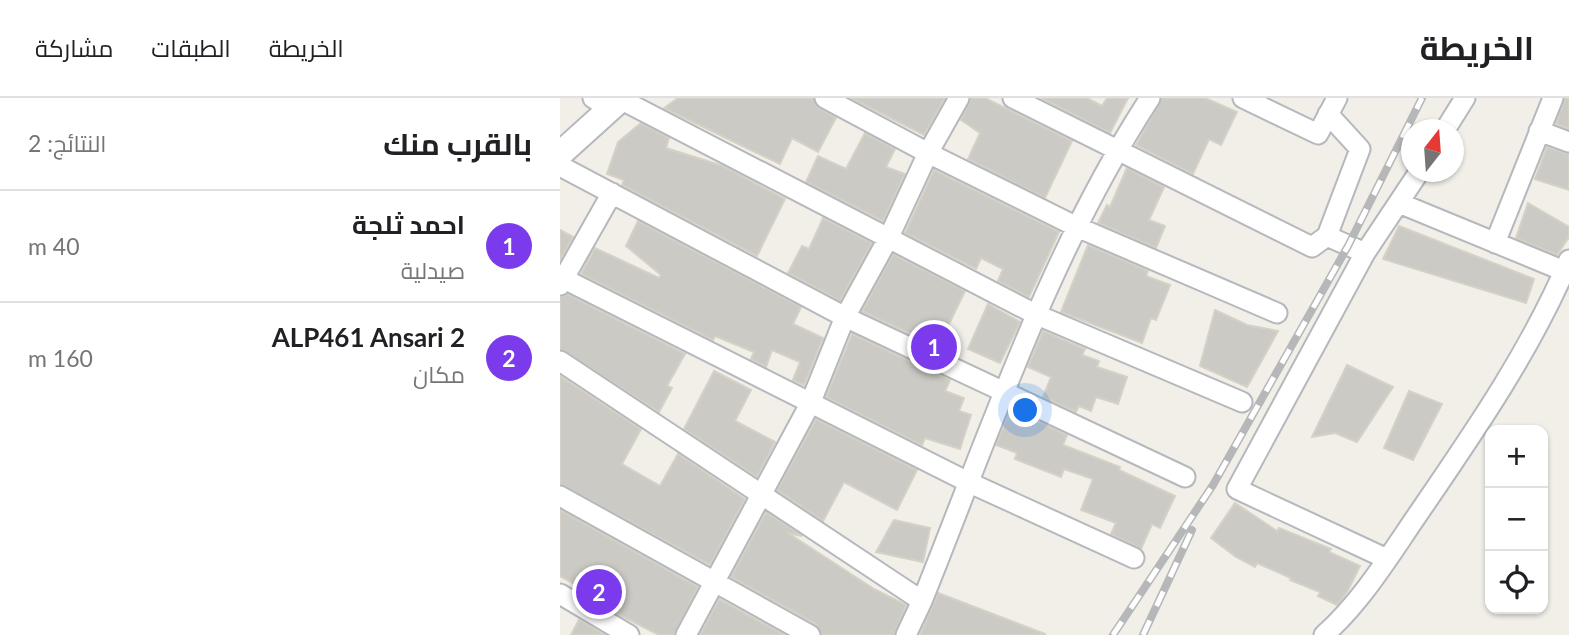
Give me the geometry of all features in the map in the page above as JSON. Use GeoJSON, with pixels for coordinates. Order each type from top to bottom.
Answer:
{"type":"FeatureCollection","features":[{"type":"Feature","properties":{"kind":"street"},"geometry":{"type":"LineString","coordinates":[[825,98],[1077,227],[1277,313]]}},
{"type":"Feature","properties":{"kind":"street"},"geometry":{"type":"LineString","coordinates":[[686,635],[810,404],[845,317],[888,237],[928,153],[959,98]]}},
{"type":"Feature","properties":{"kind":"street"},"geometry":{"type":"LineString","coordinates":[[1013,98],[1312,247],[1327,236],[1360,149],[1333,106],[1318,134],[1243,98]]}},
{"type":"Feature","properties":{"kind":"street"},"geometry":{"type":"LineString","coordinates":[[906,635],[970,483],[1035,314],[1116,150],[1150,98]]}},
{"type":"Feature","properties":{"kind":"street"},"geometry":{"type":"LineString","coordinates":[[1452,119],[1465,98]]}},
{"type":"Feature","properties":{"kind":"street"},"geometry":{"type":"LineString","coordinates":[[1495,243],[1553,98]]}},
{"type":"Feature","properties":{"kind":"street"},"geometry":{"type":"LineString","coordinates":[[560,154],[611,101],[888,237],[1035,314],[1242,402]]}},
{"type":"Feature","properties":{"kind":"street"},"geometry":{"type":"LineString","coordinates":[[1539,131],[1569,142]]}},
{"type":"Feature","properties":{"kind":"street"},"geometry":{"type":"LineString","coordinates":[[560,166],[845,317],[1185,477]]}},
{"type":"Feature","properties":{"kind":"street"},"geometry":{"type":"LineString","coordinates":[[1387,559],[1237,489],[1365,253],[1413,182]]}},
{"type":"Feature","properties":{"kind":"street"},"geometry":{"type":"LineString","coordinates":[[612,193],[562,282],[970,483],[1133,558]]}},
{"type":"Feature","properties":{"kind":"street"},"geometry":{"type":"LineString","coordinates":[[1324,635],[1356,601],[1486,416],[1567,269],[1495,243],[1399,203]]}},
{"type":"Feature","properties":{"kind":"street"},"geometry":{"type":"LineString","coordinates":[[1327,236],[1365,253]]}},
{"type":"Feature","properties":{"kind":"street"},"geometry":{"type":"LineString","coordinates":[[560,361],[922,601]]}},
{"type":"Feature","properties":{"kind":"street"},"geometry":{"type":"LineString","coordinates":[[560,495],[810,635]]}},
{"type":"Feature","properties":{"kind":"street"},"geometry":{"type":"LineString","coordinates":[[560,594],[629,635]]}},
{"type":"Feature","properties":{"kind":"building"},"geometry":{"type":"Polygon","coordinates":[[[678,98],[813,98],[819,108],[836,118],[818,152],[792,138],[780,164],[664,108],[678,98]]]}},
{"type":"Feature","properties":{"kind":"building"},"geometry":{"type":"Polygon","coordinates":[[[851,98],[945,98],[924,135],[851,98]]]}},
{"type":"Feature","properties":{"kind":"building"},"geometry":{"type":"Polygon","coordinates":[[[971,98],[985,98],[1072,141],[1045,198],[968,159],[980,133],[961,120],[971,98]]]}},
{"type":"Feature","properties":{"kind":"building"},"geometry":{"type":"Polygon","coordinates":[[[1041,98],[1087,98],[1102,106],[1107,98],[1128,98],[1110,133],[1041,98]]]}},
{"type":"Feature","properties":{"kind":"building"},"geometry":{"type":"Polygon","coordinates":[[[1162,98],[1205,98],[1237,112],[1221,145],[1209,139],[1193,174],[1136,145],[1162,98]]]}},
{"type":"Feature","properties":{"kind":"building"},"geometry":{"type":"Polygon","coordinates":[[[1565,98],[1569,98],[1569,129],[1556,124],[1565,98]]]}},
{"type":"Feature","properties":{"kind":"building"},"geometry":{"type":"Polygon","coordinates":[[[641,123],[669,138],[666,148],[723,166],[785,199],[757,256],[622,185],[624,180],[607,174],[618,142],[641,123]]]}},
{"type":"Feature","properties":{"kind":"building"},"geometry":{"type":"Polygon","coordinates":[[[865,133],[895,149],[886,167],[905,174],[883,221],[806,182],[818,156],[846,169],[865,133]]]}},
{"type":"Feature","properties":{"kind":"building"},"geometry":{"type":"Polygon","coordinates":[[[1547,147],[1569,154],[1569,190],[1535,179],[1547,147]]]}},
{"type":"Feature","properties":{"kind":"building"},"geometry":{"type":"Polygon","coordinates":[[[1127,168],[1164,187],[1149,220],[1165,226],[1156,248],[1098,223],[1107,205],[1110,207],[1127,168]]]}},
{"type":"Feature","properties":{"kind":"building"},"geometry":{"type":"Polygon","coordinates":[[[934,170],[1059,232],[1029,297],[998,281],[1003,269],[981,258],[976,269],[905,233],[934,170]]]}},
{"type":"Feature","properties":{"kind":"building"},"geometry":{"type":"Polygon","coordinates":[[[1528,203],[1569,227],[1569,237],[1557,255],[1516,238],[1528,203]]]}},
{"type":"Feature","properties":{"kind":"building"},"geometry":{"type":"Polygon","coordinates":[[[823,218],[872,243],[840,301],[788,273],[802,246],[809,249],[823,218]]]}},
{"type":"Feature","properties":{"kind":"building"},"geometry":{"type":"Polygon","coordinates":[[[638,221],[801,307],[793,324],[823,338],[804,385],[793,380],[800,362],[772,350],[766,367],[751,359],[754,352],[715,336],[713,340],[581,274],[595,248],[659,278],[661,275],[626,246],[638,221]]]}},
{"type":"Feature","properties":{"kind":"building"},"geometry":{"type":"Polygon","coordinates":[[[1399,226],[1534,279],[1526,303],[1383,259],[1399,226]]]}},
{"type":"Feature","properties":{"kind":"building"},"geometry":{"type":"Polygon","coordinates":[[[560,230],[573,237],[560,260],[560,230]]]}},
{"type":"Feature","properties":{"kind":"building"},"geometry":{"type":"Polygon","coordinates":[[[1088,245],[1148,271],[1146,276],[1170,285],[1156,320],[1151,318],[1142,343],[1061,312],[1088,245]]]}},
{"type":"Feature","properties":{"kind":"building"},"geometry":{"type":"Polygon","coordinates":[[[893,254],[965,291],[938,347],[862,311],[893,254]]]}},
{"type":"Feature","properties":{"kind":"building"},"geometry":{"type":"Polygon","coordinates":[[[567,294],[685,354],[667,386],[672,388],[659,412],[560,349],[560,297],[567,294]]]}},
{"type":"Feature","properties":{"kind":"building"},"geometry":{"type":"Polygon","coordinates":[[[988,304],[1020,322],[1000,363],[968,349],[988,304]]]}},
{"type":"Feature","properties":{"kind":"building"},"geometry":{"type":"Polygon","coordinates":[[[1215,310],[1247,325],[1278,331],[1247,387],[1200,366],[1215,310]]]}},
{"type":"Feature","properties":{"kind":"building"},"geometry":{"type":"Polygon","coordinates":[[[1043,331],[1085,349],[1082,355],[1099,361],[1097,367],[1127,377],[1118,404],[1096,397],[1091,411],[1079,406],[1076,412],[1043,397],[1051,377],[1028,367],[1043,331]]]}},
{"type":"Feature","properties":{"kind":"building"},"geometry":{"type":"Polygon","coordinates":[[[852,334],[950,380],[945,391],[964,398],[959,411],[971,415],[960,449],[925,438],[922,445],[826,397],[852,334]]]}},
{"type":"Feature","properties":{"kind":"building"},"geometry":{"type":"Polygon","coordinates":[[[1347,365],[1393,387],[1357,442],[1335,433],[1312,437],[1347,365]]]}},
{"type":"Feature","properties":{"kind":"building"},"geometry":{"type":"Polygon","coordinates":[[[714,371],[751,390],[735,421],[775,442],[757,477],[684,429],[714,371]]]}},
{"type":"Feature","properties":{"kind":"building"},"geometry":{"type":"Polygon","coordinates":[[[560,376],[641,429],[622,464],[660,486],[678,454],[745,499],[710,565],[560,484],[560,376]]]}},
{"type":"Feature","properties":{"kind":"building"},"geometry":{"type":"Polygon","coordinates":[[[1409,391],[1442,404],[1413,460],[1384,448],[1409,391]]]}},
{"type":"Feature","properties":{"kind":"building"},"geometry":{"type":"Polygon","coordinates":[[[1008,415],[1031,423],[1033,419],[1067,435],[1063,445],[1120,467],[1119,470],[1175,496],[1160,528],[1152,524],[1141,549],[1111,534],[1116,523],[1081,510],[1093,479],[1064,469],[1061,477],[1015,459],[1017,453],[996,445],[1008,415]]]}},
{"type":"Feature","properties":{"kind":"building"},"geometry":{"type":"Polygon","coordinates":[[[816,419],[917,470],[897,510],[844,482],[823,521],[777,490],[816,419]]]}},
{"type":"Feature","properties":{"kind":"building"},"geometry":{"type":"Polygon","coordinates":[[[1235,503],[1277,531],[1279,528],[1331,549],[1329,552],[1360,566],[1337,605],[1318,596],[1320,592],[1290,580],[1291,578],[1257,563],[1255,567],[1236,557],[1211,538],[1235,503]]]}},
{"type":"Feature","properties":{"kind":"building"},"geometry":{"type":"Polygon","coordinates":[[[560,510],[698,587],[674,635],[659,635],[618,614],[591,598],[593,594],[560,576],[560,510]]]}},
{"type":"Feature","properties":{"kind":"building"},"geometry":{"type":"Polygon","coordinates":[[[766,512],[802,536],[788,533],[874,589],[906,605],[894,635],[822,635],[816,624],[731,577],[766,512]]]}},
{"type":"Feature","properties":{"kind":"building"},"geometry":{"type":"Polygon","coordinates":[[[894,520],[930,528],[923,562],[876,552],[894,520]]]}},
{"type":"Feature","properties":{"kind":"building"},"geometry":{"type":"Polygon","coordinates":[[[938,593],[1045,634],[920,635],[938,593]]]}},
{"type":"Feature","properties":{"kind":"building"},"geometry":{"type":"Polygon","coordinates":[[[719,599],[785,635],[700,635],[719,599]]]}},
{"type":"Feature","properties":{"kind":"building"},"geometry":{"type":"Polygon","coordinates":[[[579,620],[605,635],[571,635],[579,620]]]}},
{"type":"Feature","properties":{"kind":"railway"},"geometry":{"type":"LineString","coordinates":[[1113,635],[1213,485],[1348,246],[1422,98]]}},
{"type":"Feature","properties":{"kind":"railway"},"geometry":{"type":"LineString","coordinates":[[1143,635],[1192,530]]}},
{"type":"Feature","properties":{"kind":"place","name":"احمد ثلجة"},"geometry":{"type":"Point","coordinates":[934,347]}},
{"type":"Feature","properties":{"kind":"place","name":"ALP461 Ansari 2"},"geometry":{"type":"Point","coordinates":[599,592]}}]}
